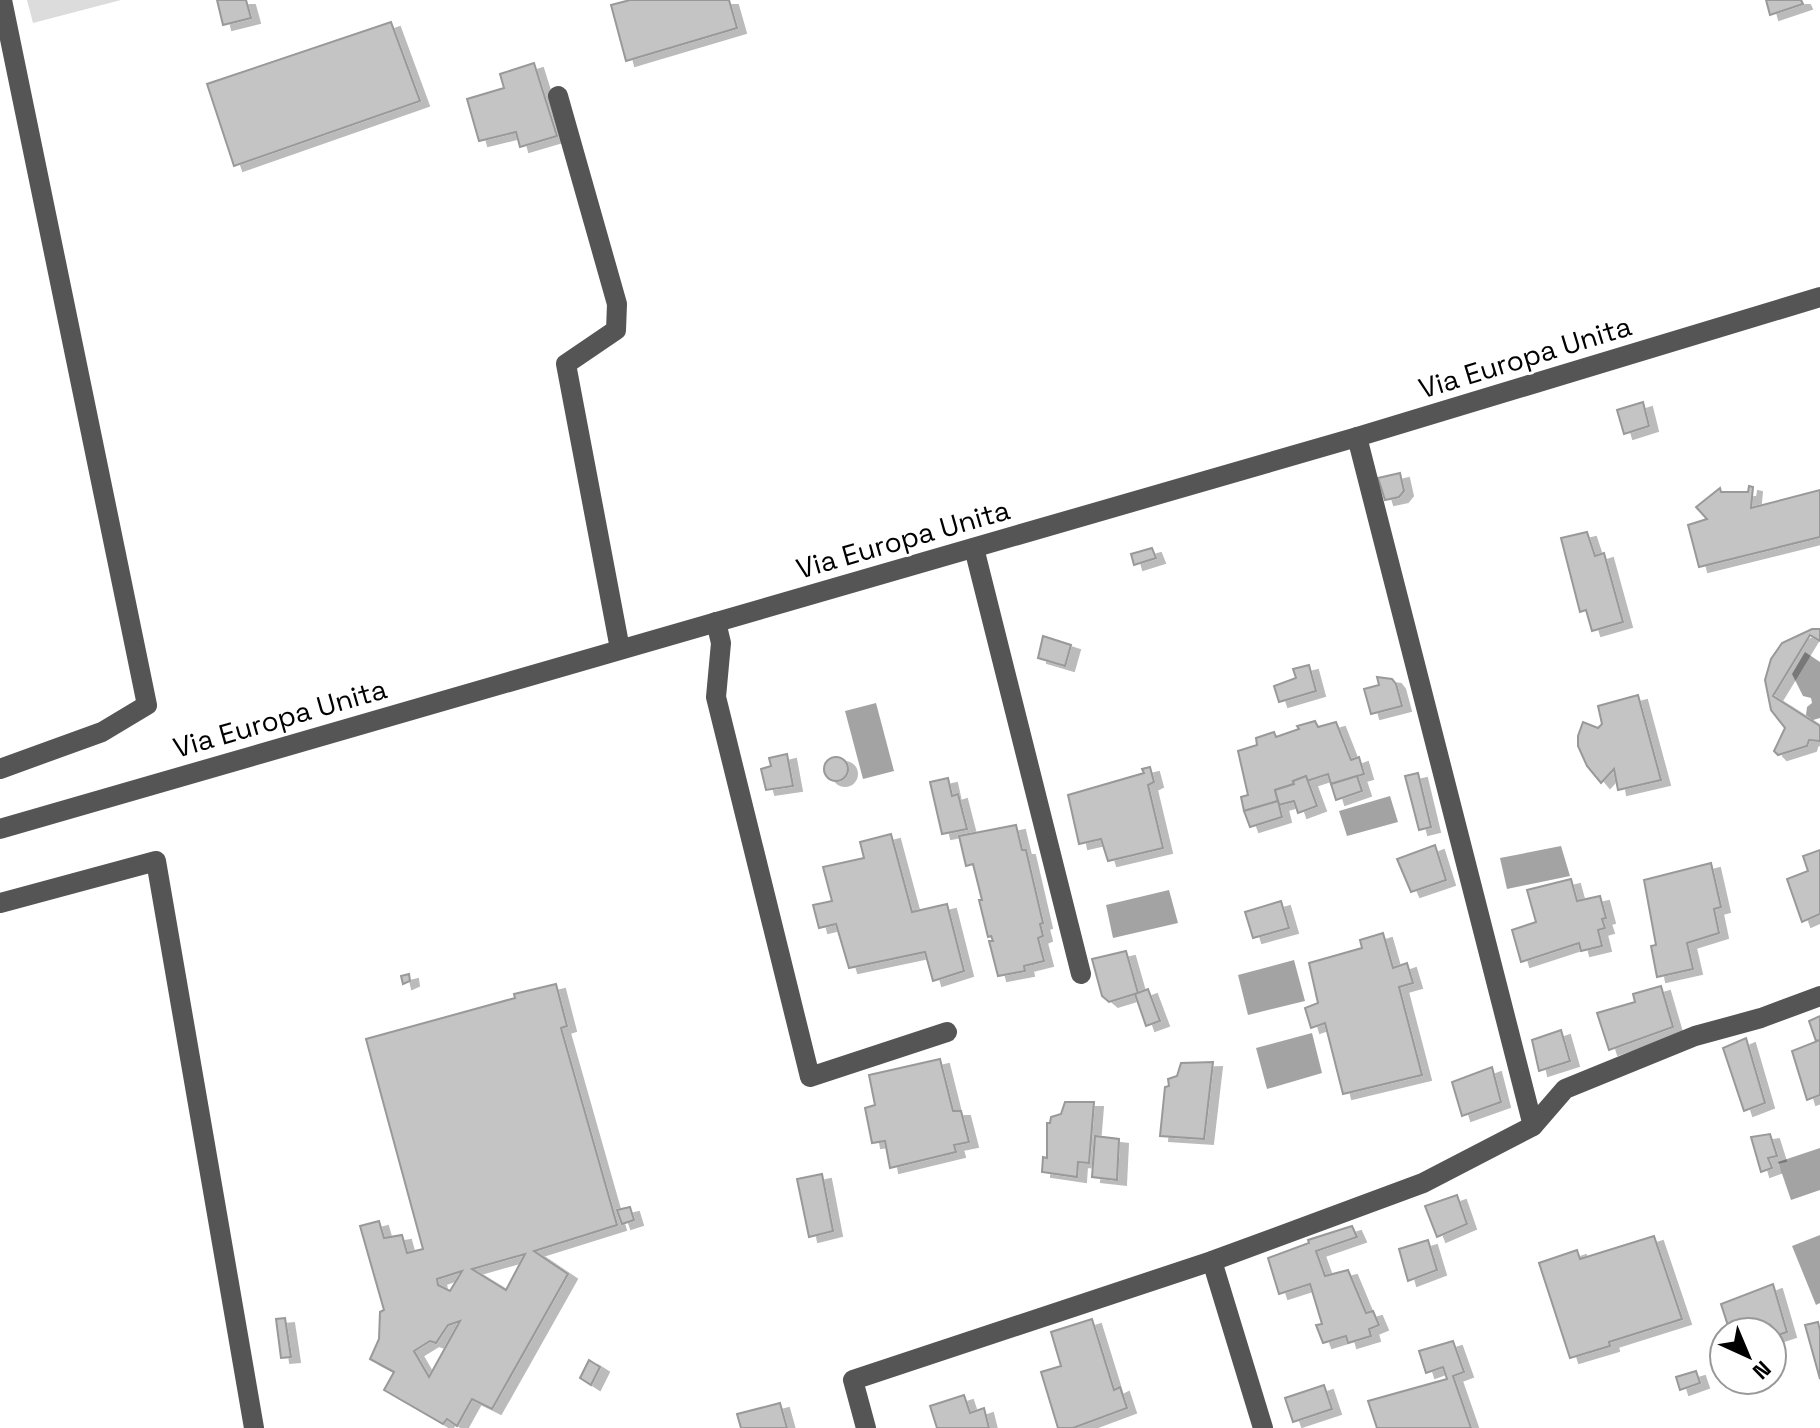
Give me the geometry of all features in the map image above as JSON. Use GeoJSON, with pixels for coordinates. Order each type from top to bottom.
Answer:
{"type":"FeatureCollection","features":[{"type":"Feature","properties":{"kind":"street"},"geometry":{"type":"LineString","coordinates":[[0,769],[102,732],[147,705],[2,0]]}},
{"type":"Feature","properties":{"kind":"street"},"geometry":{"type":"LineString","coordinates":[[558,96],[617,304],[616,330],[566,364],[620,649]]}},
{"type":"Feature","properties":{"kind":"street","name":"Via Europa Unita"},"geometry":{"type":"LineString","coordinates":[[0,829],[1357,437],[1820,297]]}},
{"type":"Feature","properties":{"kind":"street"},"geometry":{"type":"LineString","coordinates":[[1357,437],[1533,1126]]}},
{"type":"Feature","properties":{"kind":"street"},"geometry":{"type":"LineString","coordinates":[[974,548],[1081,974]]}},
{"type":"Feature","properties":{"kind":"street"},"geometry":{"type":"LineString","coordinates":[[716,622],[721,643],[716,697],[810,1077],[947,1032]]}},
{"type":"Feature","properties":{"kind":"street"},"geometry":{"type":"LineString","coordinates":[[0,903],[156,861],[254,1428]]}},
{"type":"Feature","properties":{"kind":"street"},"geometry":{"type":"LineString","coordinates":[[866,1428],[853,1380],[1212,1261],[1423,1183],[1533,1126],[1565,1089],[1695,1036],[1761,1018],[1820,996]]}},
{"type":"Feature","properties":{"kind":"street"},"geometry":{"type":"LineString","coordinates":[[1212,1261],[1263,1428]]}},
{"type":"Feature","properties":{"kind":"shaded area"},"geometry":{"type":"Polygon","coordinates":[[[27,0],[121,0],[33,23],[27,0]]]}},
{"type":"Feature","properties":{"kind":"shaded area"},"geometry":{"type":"Polygon","coordinates":[[[1805,652],[1820,662],[1820,718],[1813,720],[1806,715],[1811,698],[1803,696],[1792,674],[1805,652]]]}},
{"type":"Feature","properties":{"kind":"shaded area"},"geometry":{"type":"Polygon","coordinates":[[[876,703],[894,771],[863,779],[845,711],[876,703]]]}},
{"type":"Feature","properties":{"kind":"shaded area"},"geometry":{"type":"Polygon","coordinates":[[[1390,796],[1398,822],[1347,836],[1339,811],[1390,796]]]}},
{"type":"Feature","properties":{"kind":"shaded area"},"geometry":{"type":"Polygon","coordinates":[[[1561,846],[1570,876],[1507,889],[1500,858],[1561,846]]]}},
{"type":"Feature","properties":{"kind":"shaded area"},"geometry":{"type":"Polygon","coordinates":[[[1169,890],[1178,923],[1113,938],[1106,905],[1169,890]]]}},
{"type":"Feature","properties":{"kind":"shaded area"},"geometry":{"type":"Polygon","coordinates":[[[1294,960],[1305,1001],[1248,1015],[1238,975],[1294,960]]]}},
{"type":"Feature","properties":{"kind":"shaded area"},"geometry":{"type":"Polygon","coordinates":[[[1312,1033],[1322,1073],[1267,1089],[1256,1048],[1312,1033]]]}},
{"type":"Feature","properties":{"kind":"shaded area"},"geometry":{"type":"Polygon","coordinates":[[[1820,1148],[1820,1190],[1791,1200],[1778,1162],[1820,1148]]]}},
{"type":"Feature","properties":{"kind":"shaded area"},"geometry":{"type":"Polygon","coordinates":[[[1820,1235],[1820,1303],[1816,1305],[1792,1246],[1820,1235]]]}},
{"type":"Feature","properties":{"kind":"building"},"geometry":{"type":"Polygon","coordinates":[[[217,0],[246,0],[251,18],[223,25],[217,0]]]}},
{"type":"Feature","properties":{"kind":"building"},"geometry":{"type":"Polygon","coordinates":[[[630,0],[729,0],[737,28],[626,61],[611,5],[630,0]]]}},
{"type":"Feature","properties":{"kind":"building"},"geometry":{"type":"Polygon","coordinates":[[[1766,0],[1801,0],[1803,4],[1770,15],[1766,0]]]}},
{"type":"Feature","properties":{"kind":"building"},"geometry":{"type":"Polygon","coordinates":[[[391,22],[420,101],[234,166],[207,84],[391,22]]]}},
{"type":"Feature","properties":{"kind":"building"},"geometry":{"type":"Polygon","coordinates":[[[534,63],[557,136],[520,147],[516,132],[479,141],[467,99],[504,88],[500,74],[534,63]]]}},
{"type":"Feature","properties":{"kind":"building"},"geometry":{"type":"Polygon","coordinates":[[[1643,402],[1649,426],[1624,434],[1617,410],[1643,402]]]}},
{"type":"Feature","properties":{"kind":"building"},"geometry":{"type":"Polygon","coordinates":[[[1400,473],[1404,491],[1399,497],[1385,500],[1378,478],[1400,473]]]}},
{"type":"Feature","properties":{"kind":"building"},"geometry":{"type":"Polygon","coordinates":[[[1749,486],[1753,487],[1751,508],[1820,490],[1820,537],[1699,567],[1688,525],[1707,519],[1696,507],[1720,488],[1721,492],[1748,492],[1749,486]]]}},
{"type":"Feature","properties":{"kind":"building"},"geometry":{"type":"Polygon","coordinates":[[[1587,532],[1595,556],[1604,553],[1623,622],[1592,631],[1586,610],[1580,612],[1561,538],[1587,532]]]}},
{"type":"Feature","properties":{"kind":"building"},"geometry":{"type":"Polygon","coordinates":[[[1152,548],[1156,558],[1134,565],[1131,554],[1152,548]]]}},
{"type":"Feature","properties":{"kind":"building"},"geometry":{"type":"Polygon","coordinates":[[[1812,629],[1820,629],[1820,641],[1810,635],[1773,696],[1820,726],[1820,741],[1809,740],[1807,746],[1778,755],[1774,751],[1785,728],[1771,710],[1765,680],[1771,659],[1782,643],[1812,629]]]}},
{"type":"Feature","properties":{"kind":"building"},"geometry":{"type":"Polygon","coordinates":[[[1043,636],[1071,645],[1065,666],[1038,658],[1043,636]]]}},
{"type":"Feature","properties":{"kind":"building"},"geometry":{"type":"Polygon","coordinates":[[[1309,665],[1316,691],[1279,702],[1274,686],[1296,678],[1293,669],[1309,665]]]}},
{"type":"Feature","properties":{"kind":"building"},"geometry":{"type":"Polygon","coordinates":[[[1377,677],[1392,679],[1402,706],[1371,714],[1364,689],[1379,685],[1377,677]]]}},
{"type":"Feature","properties":{"kind":"building"},"geometry":{"type":"Polygon","coordinates":[[[1638,695],[1661,780],[1618,790],[1614,769],[1601,783],[1587,766],[1578,746],[1578,736],[1583,722],[1598,728],[1602,724],[1598,706],[1638,695]]]}},
{"type":"Feature","properties":{"kind":"building"},"geometry":{"type":"Polygon","coordinates":[[[1315,721],[1318,727],[1336,722],[1351,760],[1359,757],[1364,774],[1331,784],[1328,774],[1307,781],[1306,776],[1275,790],[1278,801],[1244,811],[1241,797],[1248,795],[1238,751],[1257,745],[1256,738],[1274,732],[1276,737],[1315,721]]]}},
{"type":"Feature","properties":{"kind":"building"},"geometry":{"type":"Polygon","coordinates":[[[787,754],[793,786],[766,790],[761,769],[771,766],[769,758],[787,754]]]}},
{"type":"Feature","properties":{"kind":"building"},"geometry":{"type":"Polygon","coordinates":[[[836,757],[844,761],[848,769],[844,777],[836,781],[828,777],[824,769],[828,761],[836,757]]]}},
{"type":"Feature","properties":{"kind":"building"},"geometry":{"type":"Polygon","coordinates":[[[1150,767],[1154,782],[1148,785],[1163,848],[1108,861],[1101,839],[1079,844],[1068,795],[1144,773],[1142,769],[1150,767]]]}},
{"type":"Feature","properties":{"kind":"building"},"geometry":{"type":"Polygon","coordinates":[[[1418,773],[1431,827],[1419,830],[1405,776],[1418,773]]]}},
{"type":"Feature","properties":{"kind":"building"},"geometry":{"type":"Polygon","coordinates":[[[1306,776],[1317,806],[1298,813],[1294,801],[1279,805],[1275,790],[1306,776]]]}},
{"type":"Feature","properties":{"kind":"building"},"geometry":{"type":"Polygon","coordinates":[[[1357,776],[1362,791],[1336,800],[1331,784],[1357,776]]]}},
{"type":"Feature","properties":{"kind":"building"},"geometry":{"type":"Polygon","coordinates":[[[948,778],[952,796],[958,794],[967,829],[942,834],[930,782],[948,778]]]}},
{"type":"Feature","properties":{"kind":"building"},"geometry":{"type":"Polygon","coordinates":[[[1278,801],[1282,817],[1250,827],[1244,811],[1278,801]]]}},
{"type":"Feature","properties":{"kind":"building"},"geometry":{"type":"Polygon","coordinates":[[[1016,825],[1022,850],[1026,850],[1043,923],[1040,924],[1043,936],[1038,938],[1044,961],[1024,966],[1025,971],[998,976],[989,941],[993,941],[991,936],[988,937],[973,864],[966,866],[959,836],[1016,825]]]}},
{"type":"Feature","properties":{"kind":"building"},"geometry":{"type":"Polygon","coordinates":[[[891,834],[912,912],[947,904],[964,971],[933,981],[925,952],[849,968],[836,924],[819,928],[813,905],[832,901],[823,867],[864,858],[860,842],[891,834]]]}},
{"type":"Feature","properties":{"kind":"building"},"geometry":{"type":"Polygon","coordinates":[[[1435,845],[1446,880],[1411,892],[1397,859],[1435,845]]]}},
{"type":"Feature","properties":{"kind":"building"},"geometry":{"type":"Polygon","coordinates":[[[1820,850],[1820,914],[1802,922],[1787,879],[1808,871],[1803,856],[1820,850]]]}},
{"type":"Feature","properties":{"kind":"building"},"geometry":{"type":"Polygon","coordinates":[[[1711,863],[1721,907],[1714,909],[1719,933],[1687,943],[1693,969],[1657,977],[1651,946],[1656,945],[1644,880],[1711,863]]]}},
{"type":"Feature","properties":{"kind":"building"},"geometry":{"type":"Polygon","coordinates":[[[1571,879],[1577,901],[1600,896],[1606,918],[1602,919],[1605,928],[1598,930],[1602,946],[1581,951],[1579,943],[1521,962],[1512,930],[1536,922],[1527,890],[1571,879]]]}},
{"type":"Feature","properties":{"kind":"building"},"geometry":{"type":"Polygon","coordinates":[[[1281,901],[1289,928],[1253,938],[1245,912],[1281,901]]]}},
{"type":"Feature","properties":{"kind":"building"},"geometry":{"type":"Polygon","coordinates":[[[1383,933],[1393,968],[1407,963],[1413,983],[1399,987],[1422,1075],[1343,1094],[1325,1023],[1311,1028],[1305,1008],[1318,1003],[1309,963],[1362,948],[1360,940],[1383,933]]]}},
{"type":"Feature","properties":{"kind":"building"},"geometry":{"type":"Polygon","coordinates":[[[1126,951],[1138,993],[1109,1002],[1102,996],[1092,959],[1126,951]]]}},
{"type":"Feature","properties":{"kind":"building"},"geometry":{"type":"Polygon","coordinates":[[[409,974],[410,981],[403,984],[401,976],[409,974]]]}},
{"type":"Feature","properties":{"kind":"building"},"geometry":{"type":"Polygon","coordinates":[[[556,984],[567,1026],[561,1028],[617,1225],[534,1251],[568,1274],[492,1409],[472,1399],[457,1426],[447,1419],[443,1424],[384,1390],[394,1372],[370,1359],[379,1339],[380,1312],[384,1310],[360,1226],[379,1221],[384,1238],[402,1235],[407,1253],[423,1249],[366,1039],[515,998],[514,994],[556,984]],[[525,1254],[472,1269],[506,1290],[525,1254]],[[462,1271],[437,1279],[438,1285],[450,1291],[462,1271]],[[460,1321],[448,1325],[436,1343],[430,1341],[414,1351],[429,1377],[460,1321]]]}},
{"type":"Feature","properties":{"kind":"building"},"geometry":{"type":"Polygon","coordinates":[[[1661,986],[1673,1027],[1609,1050],[1597,1013],[1635,1002],[1633,994],[1661,986]]]}},
{"type":"Feature","properties":{"kind":"building"},"geometry":{"type":"Polygon","coordinates":[[[1148,989],[1160,1021],[1146,1026],[1135,994],[1148,989]]]}},
{"type":"Feature","properties":{"kind":"building"},"geometry":{"type":"Polygon","coordinates":[[[1820,1016],[1820,1040],[1816,1041],[1809,1021],[1820,1016]]]}},
{"type":"Feature","properties":{"kind":"building"},"geometry":{"type":"Polygon","coordinates":[[[1561,1030],[1570,1061],[1539,1071],[1532,1040],[1561,1030]]]}},
{"type":"Feature","properties":{"kind":"building"},"geometry":{"type":"Polygon","coordinates":[[[1746,1038],[1765,1103],[1744,1111],[1723,1048],[1746,1038]]]}},
{"type":"Feature","properties":{"kind":"building"},"geometry":{"type":"Polygon","coordinates":[[[1820,1040],[1820,1095],[1807,1100],[1792,1051],[1820,1040]]]}},
{"type":"Feature","properties":{"kind":"building"},"geometry":{"type":"Polygon","coordinates":[[[940,1059],[953,1111],[961,1111],[969,1142],[954,1145],[956,1152],[890,1168],[885,1141],[872,1143],[865,1108],[875,1105],[869,1075],[940,1059]]]}},
{"type":"Feature","properties":{"kind":"building"},"geometry":{"type":"Polygon","coordinates":[[[1213,1062],[1204,1139],[1160,1136],[1168,1079],[1177,1076],[1181,1063],[1213,1062]]]}},
{"type":"Feature","properties":{"kind":"building"},"geometry":{"type":"Polygon","coordinates":[[[1492,1067],[1501,1102],[1462,1116],[1452,1082],[1492,1067]]]}},
{"type":"Feature","properties":{"kind":"building"},"geometry":{"type":"Polygon","coordinates":[[[1065,1102],[1094,1102],[1089,1163],[1078,1162],[1077,1177],[1042,1172],[1043,1157],[1047,1158],[1047,1123],[1050,1123],[1051,1117],[1061,1114],[1065,1102]]]}},
{"type":"Feature","properties":{"kind":"building"},"geometry":{"type":"Polygon","coordinates":[[[1770,1134],[1777,1156],[1768,1158],[1772,1168],[1761,1172],[1751,1137],[1770,1134]]]}},
{"type":"Feature","properties":{"kind":"building"},"geometry":{"type":"Polygon","coordinates":[[[1095,1136],[1119,1139],[1117,1180],[1092,1177],[1095,1136]]]}},
{"type":"Feature","properties":{"kind":"building"},"geometry":{"type":"Polygon","coordinates":[[[822,1174],[833,1231],[809,1237],[797,1179],[822,1174]]]}},
{"type":"Feature","properties":{"kind":"building"},"geometry":{"type":"Polygon","coordinates":[[[1457,1195],[1467,1224],[1437,1237],[1425,1206],[1457,1195]]]}},
{"type":"Feature","properties":{"kind":"building"},"geometry":{"type":"Polygon","coordinates":[[[630,1207],[634,1220],[622,1224],[617,1210],[630,1207]]]}},
{"type":"Feature","properties":{"kind":"building"},"geometry":{"type":"Polygon","coordinates":[[[1352,1226],[1357,1237],[1316,1251],[1325,1276],[1348,1270],[1366,1313],[1373,1311],[1379,1325],[1369,1329],[1371,1336],[1348,1343],[1346,1336],[1323,1343],[1316,1325],[1322,1324],[1310,1284],[1279,1294],[1268,1258],[1309,1243],[1308,1240],[1352,1226]]]}},
{"type":"Feature","properties":{"kind":"building"},"geometry":{"type":"Polygon","coordinates":[[[1654,1236],[1682,1319],[1570,1358],[1539,1263],[1577,1250],[1580,1259],[1654,1236]]]}},
{"type":"Feature","properties":{"kind":"building"},"geometry":{"type":"Polygon","coordinates":[[[1428,1240],[1437,1270],[1408,1281],[1399,1249],[1428,1240]]]}},
{"type":"Feature","properties":{"kind":"building"},"geometry":{"type":"Polygon","coordinates":[[[1773,1284],[1782,1316],[1725,1316],[1721,1304],[1773,1284]]]}},
{"type":"Feature","properties":{"kind":"building"},"geometry":{"type":"Polygon","coordinates":[[[285,1318],[291,1357],[281,1358],[276,1319],[285,1318]]]}},
{"type":"Feature","properties":{"kind":"building"},"geometry":{"type":"Polygon","coordinates":[[[1092,1319],[1114,1390],[1120,1387],[1127,1408],[1073,1428],[1058,1428],[1041,1372],[1061,1366],[1051,1332],[1092,1319]]]}},
{"type":"Feature","properties":{"kind":"building"},"geometry":{"type":"Polygon","coordinates":[[[1818,1322],[1820,1330],[1820,1379],[1805,1325],[1818,1322]]]}},
{"type":"Feature","properties":{"kind":"building"},"geometry":{"type":"Polygon","coordinates":[[[1453,1341],[1464,1372],[1453,1376],[1471,1428],[1377,1428],[1368,1401],[1447,1379],[1443,1367],[1426,1373],[1419,1351],[1453,1341]]]}},
{"type":"Feature","properties":{"kind":"building"},"geometry":{"type":"Polygon","coordinates":[[[589,1360],[600,1367],[591,1385],[580,1378],[589,1360]]]}},
{"type":"Feature","properties":{"kind":"building"},"geometry":{"type":"Polygon","coordinates":[[[1696,1371],[1700,1383],[1680,1390],[1676,1377],[1696,1371]]]}},
{"type":"Feature","properties":{"kind":"building"},"geometry":{"type":"Polygon","coordinates":[[[1324,1385],[1332,1409],[1293,1422],[1285,1398],[1324,1385]]]}},
{"type":"Feature","properties":{"kind":"building"},"geometry":{"type":"Polygon","coordinates":[[[964,1395],[970,1413],[984,1408],[989,1428],[937,1428],[930,1406],[964,1395]]]}},
{"type":"Feature","properties":{"kind":"building"},"geometry":{"type":"Polygon","coordinates":[[[780,1403],[787,1428],[741,1428],[737,1414],[780,1403]]]}}]}
